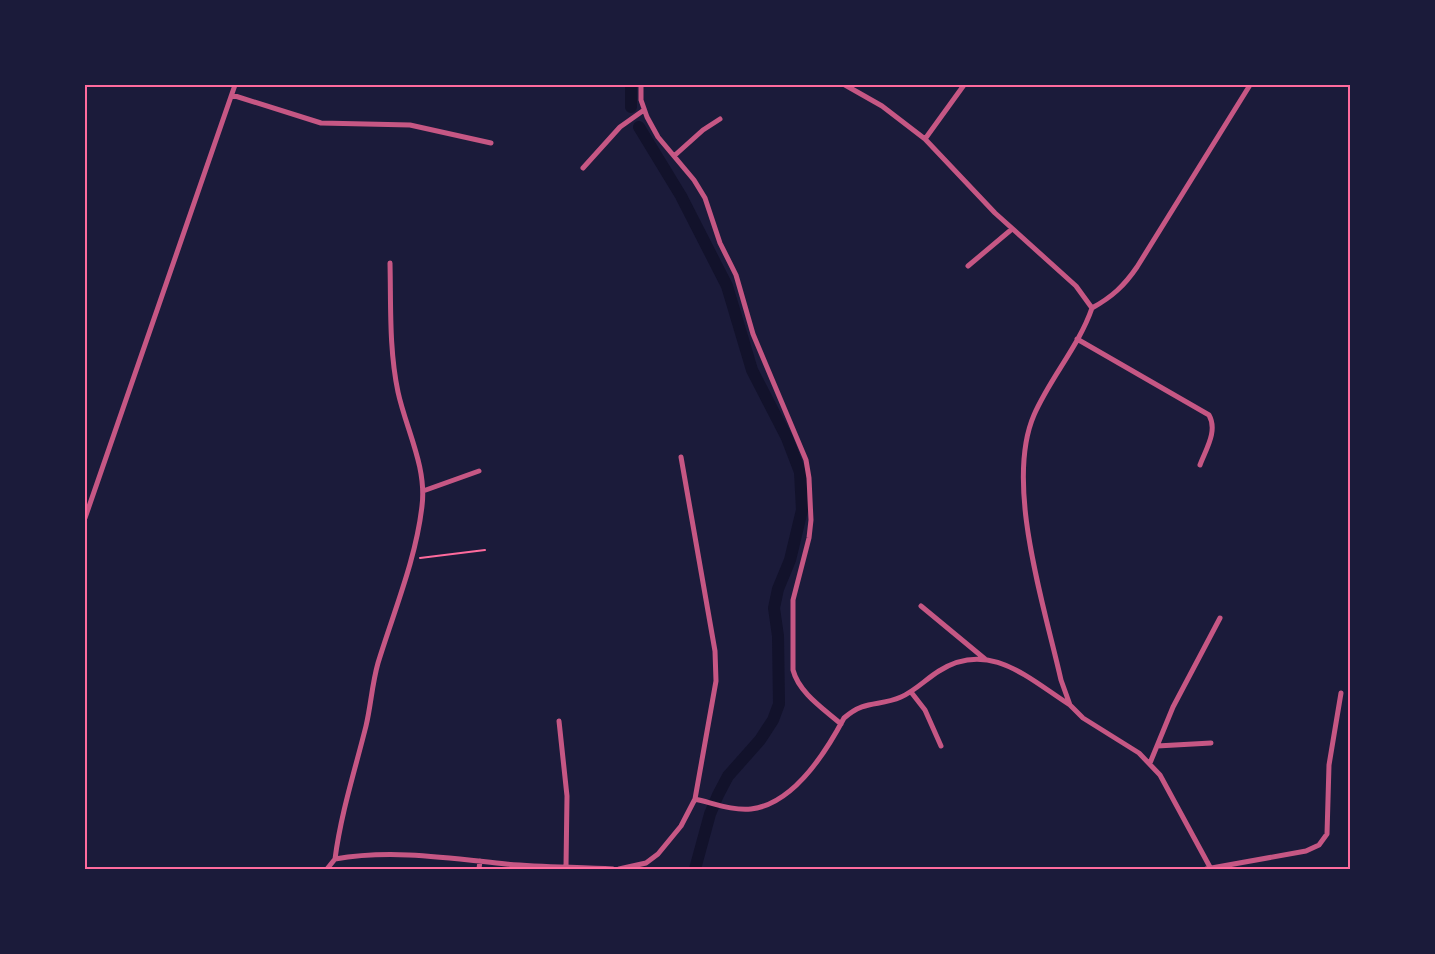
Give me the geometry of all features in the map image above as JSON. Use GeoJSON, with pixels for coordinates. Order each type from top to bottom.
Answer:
{"type":"FeatureCollection","features":[{"type":"Feature","properties":{"kind":"street"},"geometry":{"type":"LineString","coordinates":[[85,518],[235,85]]}},
{"type":"Feature","properties":{"kind":"street"},"geometry":{"type":"LineString","coordinates":[[641,85],[641,100],[644,110],[658,137],[694,180],[705,198],[720,243],[736,275],[753,334],[806,460],[809,478],[810,538],[793,600],[793,670],[795,679],[806,694],[841,724]]}},
{"type":"Feature","properties":{"kind":"street"},"geometry":{"type":"LineString","coordinates":[[845,85],[882,106],[925,139],[1012,229],[1076,286],[1092,308]]}},
{"type":"Feature","properties":{"kind":"street"},"geometry":{"type":"LineString","coordinates":[[925,139],[964,85]]}},
{"type":"Feature","properties":{"kind":"street"},"geometry":{"type":"LineString","coordinates":[[1070,705],[1061,680],[1026,522],[1023,475],[1024,447],[1034,415],[1077,339],[1092,308],[1110,298],[1122,288],[1137,267],[1250,85]]}},
{"type":"Feature","properties":{"kind":"street"},"geometry":{"type":"LineString","coordinates":[[232,95],[321,123],[410,125],[491,143]]}},
{"type":"Feature","properties":{"kind":"street"},"geometry":{"type":"LineString","coordinates":[[583,168],[620,127],[644,110]]}},
{"type":"Feature","properties":{"kind":"street"},"geometry":{"type":"LineString","coordinates":[[674,156],[703,130],[720,119]]}},
{"type":"Feature","properties":{"kind":"street"},"geometry":{"type":"LineString","coordinates":[[968,266],[1012,229]]}},
{"type":"Feature","properties":{"kind":"street"},"geometry":{"type":"LineString","coordinates":[[327,869],[335,859],[338,833],[366,723],[371,688],[416,541],[423,491],[420,471],[398,392],[391,346],[390,263]]}},
{"type":"Feature","properties":{"kind":"street"},"geometry":{"type":"LineString","coordinates":[[1077,339],[1209,415],[1213,423],[1212,434],[1200,465]]}},
{"type":"Feature","properties":{"kind":"street"},"geometry":{"type":"LineString","coordinates":[[619,869],[646,863],[658,854],[681,826],[695,799],[712,711],[716,681],[715,651],[681,458]]}},
{"type":"Feature","properties":{"kind":"street"},"geometry":{"type":"LineString","coordinates":[[423,491],[479,471]]}},
{"type":"Feature","properties":{"kind":"street"},"geometry":{"type":"LineString","coordinates":[[920,606],[986,659]]}},
{"type":"Feature","properties":{"kind":"street"},"geometry":{"type":"LineString","coordinates":[[1150,763],[1185,682],[1220,618]]}},
{"type":"Feature","properties":{"kind":"street"},"geometry":{"type":"LineString","coordinates":[[695,799],[751,809],[785,795],[813,768],[841,724],[852,712],[863,705],[900,698],[939,671],[954,664],[970,659],[986,659],[998,661],[1011,667],[1070,705],[1096,728],[1126,744],[1150,763],[1160,776],[1209,869],[1306,852],[1319,845],[1327,834],[1329,765],[1341,693]]}},
{"type":"Feature","properties":{"kind":"street"},"geometry":{"type":"LineString","coordinates":[[911,692],[925,710],[941,746]]}},
{"type":"Feature","properties":{"kind":"street"},"geometry":{"type":"LineString","coordinates":[[559,721],[567,796],[566,867]]}},
{"type":"Feature","properties":{"kind":"street"},"geometry":{"type":"LineString","coordinates":[[1157,746],[1211,743]]}},
{"type":"Feature","properties":{"kind":"street"},"geometry":{"type":"LineString","coordinates":[[335,859],[352,856],[406,854],[480,861],[613,869]]}},
{"type":"Feature","properties":{"kind":"street"},"geometry":{"type":"LineString","coordinates":[[479,869],[480,861]]}},
{"type":"Feature","properties":{"kind":"path"},"geometry":{"type":"LineString","coordinates":[[410,559],[484,550]]}},
{"type":"Feature","properties":{"kind":"waterway"},"geometry":{"type":"LineString","coordinates":[[631,85],[631,107]]}},
{"type":"Feature","properties":{"kind":"waterway"},"geometry":{"type":"LineString","coordinates":[[639,127],[681,196],[727,286],[752,370],[787,438],[800,472],[802,510],[790,560],[778,589],[774,608],[778,636],[779,704],[773,720],[760,740],[728,776],[718,795],[710,814],[695,869]]}}]}
